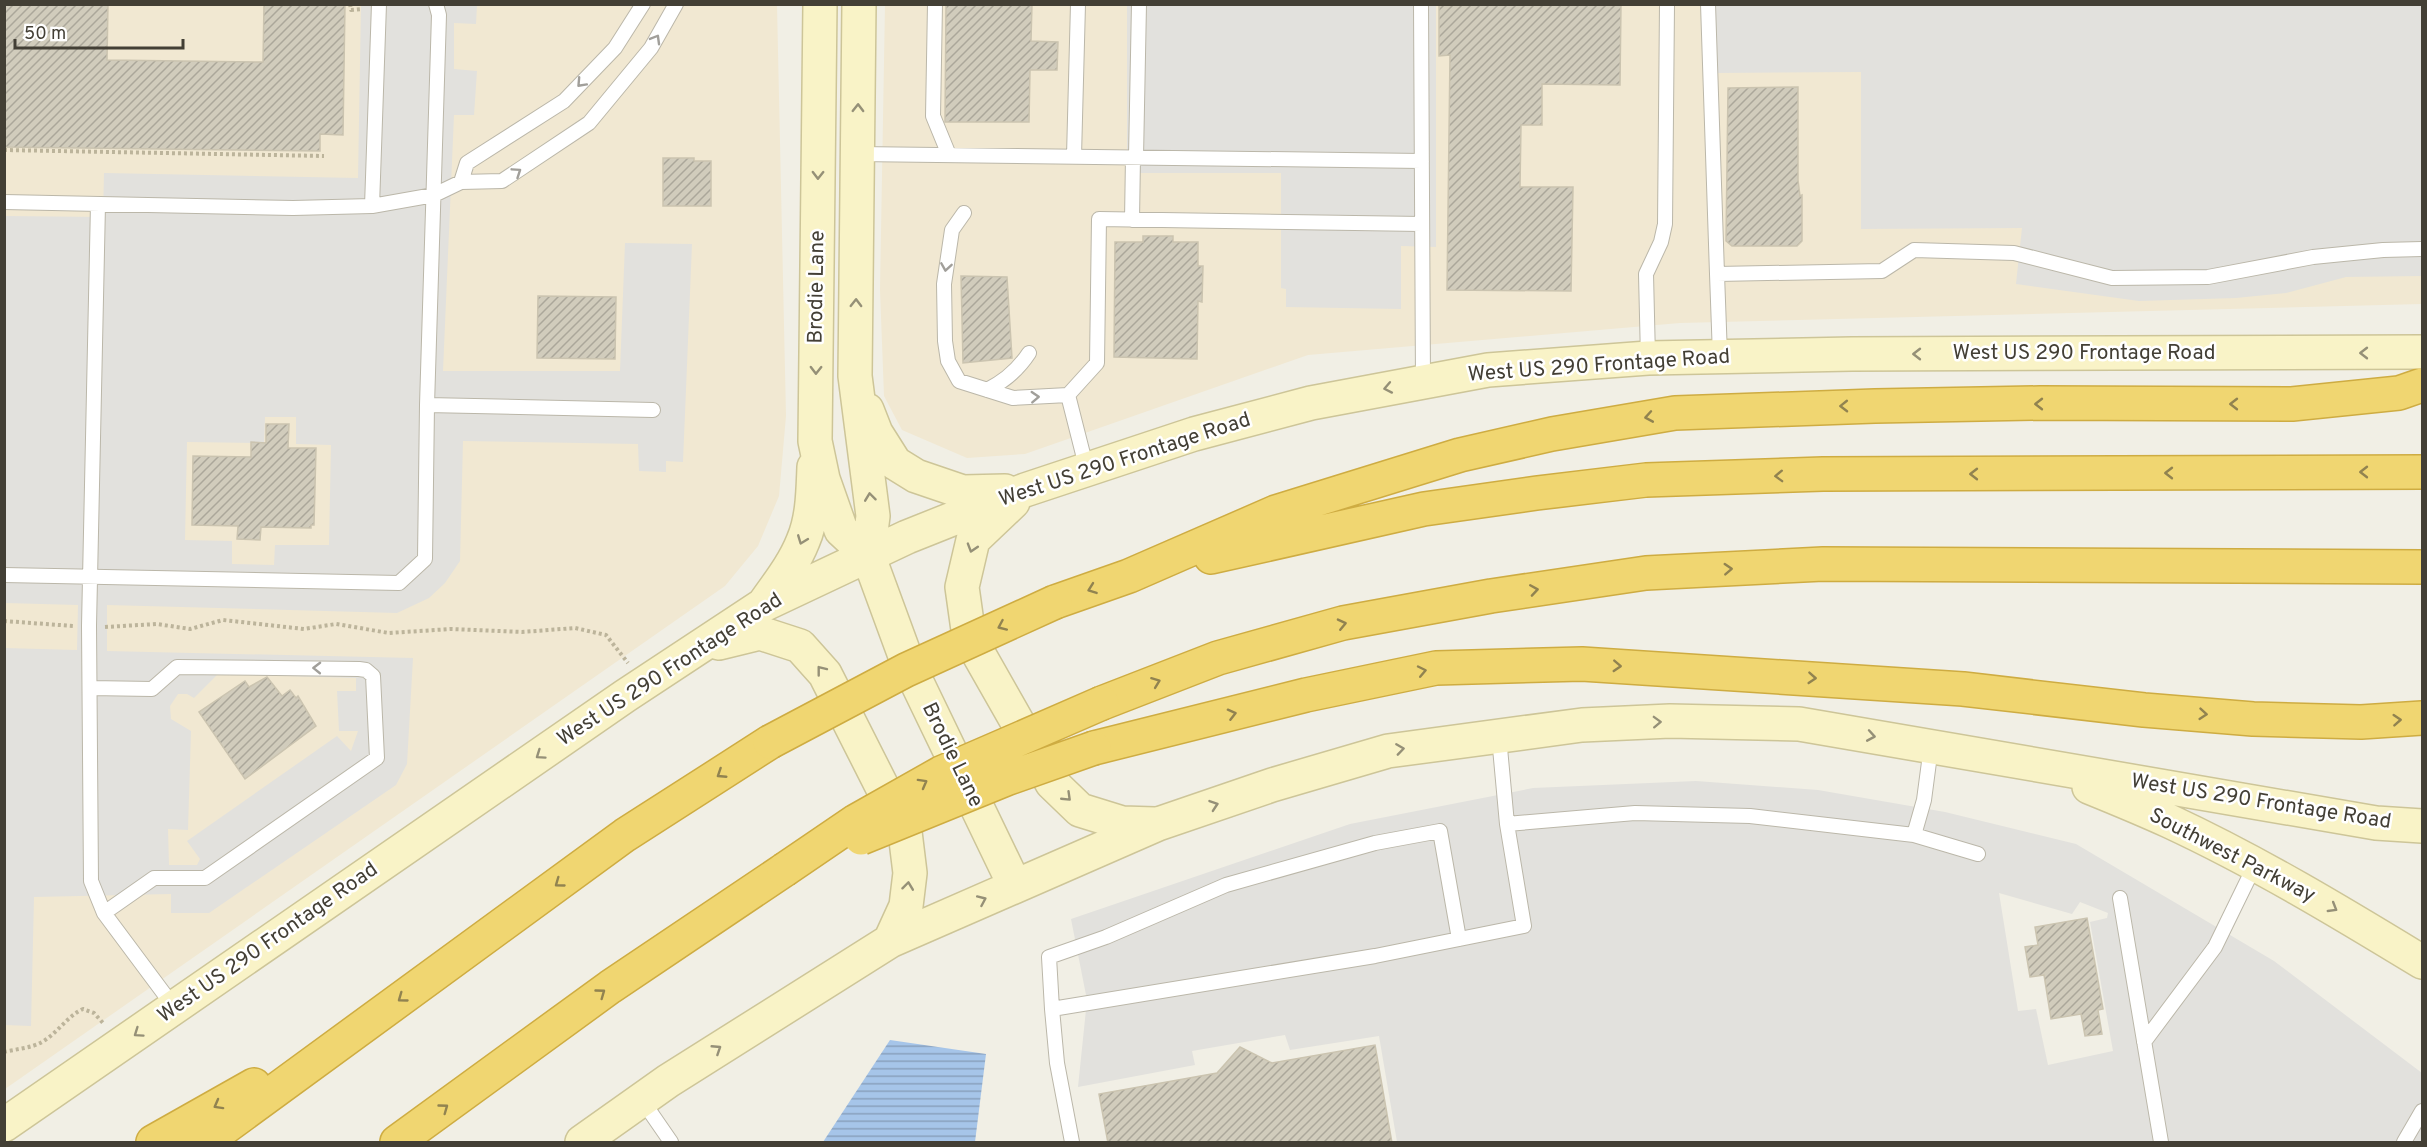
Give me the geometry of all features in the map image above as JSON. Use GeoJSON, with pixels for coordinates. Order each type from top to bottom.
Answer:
{"type":"FeatureCollection","features":[{"type":"Feature","properties":{"kind":"highway"},"geometry":{"type":"LineString","coordinates":[[205,1143],[625,835],[770,742],[906,670],[1055,602],[1129,576],[1276,512],[1460,455],[1552,434],[1675,413],[2040,403],[2292,404],[2399,393],[2422,385]]}},
{"type":"Feature","properties":{"kind":"highway"},"geometry":{"type":"LineString","coordinates":[[1129,576],[1424,509],[1646,480],[1835,474],[2422,472]]}},
{"type":"Feature","properties":{"kind":"highway"},"geometry":{"type":"LineString","coordinates":[[397,1143],[610,987],[856,821],[941,773],[1102,703],[1218,658],[1343,623],[1491,596],[1646,573],[1823,564],[2422,567]]}},
{"type":"Feature","properties":{"kind":"highway"},"geometry":{"type":"LineString","coordinates":[[784,870],[1006,779],[1094,748],[1306,695],[1436,668],[1582,664],[1662,668],[1963,689],[2144,710],[2253,719],[2361,722],[2422,718]]}},
{"type":"Feature","properties":{"kind":"highway"},"geometry":{"type":"LineString","coordinates":[[153,1143],[361,1027]]}},
{"type":"Feature","properties":{"kind":"main road","name":"Brodie Lane"},"geometry":{"type":"LineString","coordinates":[[820,4],[815,441],[824,479],[841,530],[867,555],[908,664],[1015,886]]}},
{"type":"Feature","properties":{"kind":"main road","name":"Brodie Lane"},"geometry":{"type":"LineString","coordinates":[[859,4],[855,376],[873,516],[867,555]]}},
{"type":"Feature","properties":{"kind":"main road","name":"West US 290 Frontage Road"},"geometry":{"type":"LineString","coordinates":[[4,1125],[697,648],[763,605],[867,555],[1024,490],[1194,434],[1290,408],[1488,370],[1648,358],[2422,352]]}},
{"type":"Feature","properties":{"kind":"main road"},"geometry":{"type":"LineString","coordinates":[[855,376],[876,433],[896,463],[916,476],[963,492],[1024,490]]}},
{"type":"Feature","properties":{"kind":"main road"},"geometry":{"type":"LineString","coordinates":[[763,605],[790,566],[804,540],[812,502],[815,441]]}},
{"type":"Feature","properties":{"kind":"main road"},"geometry":{"type":"LineString","coordinates":[[1024,490],[973,540],[962,587],[969,637],[1052,783],[1080,810],[1122,823],[1158,824]]}},
{"type":"Feature","properties":{"kind":"main road"},"geometry":{"type":"LineString","coordinates":[[697,648],[760,633],[800,646],[825,674],[905,832],[910,873],[906,906],[890,941]]}},
{"type":"Feature","properties":{"kind":"main road","name":"West US 290 Frontage Road"},"geometry":{"type":"LineString","coordinates":[[582,1143],[755,1025],[890,941],[1158,824],[1272,785],[1388,751],[1582,724],[1670,721],[1799,724],[2376,824],[2422,826]]}},
{"type":"Feature","properties":{"kind":"main road","name":"Southwest Parkway"},"geometry":{"type":"LineString","coordinates":[[2035,764],[2169,821],[2322,901],[2422,962]]}},
{"type":"Feature","properties":{"kind":"lane"},"geometry":{"type":"LineString","coordinates":[[372,206],[379,4]]}},
{"type":"Feature","properties":{"kind":"lane"},"geometry":{"type":"LineString","coordinates":[[4,575],[399,583],[425,559],[427,405],[439,15],[436,4]]}},
{"type":"Feature","properties":{"kind":"lane"},"geometry":{"type":"LineString","coordinates":[[461,182],[467,163],[564,101],[615,48],[643,4]]}},
{"type":"Feature","properties":{"kind":"lane"},"geometry":{"type":"LineString","coordinates":[[4,202],[293,208],[372,206],[434,195],[461,182],[502,181],[589,123],[651,48],[676,4]]}},
{"type":"Feature","properties":{"kind":"lane"},"geometry":{"type":"LineString","coordinates":[[935,4],[933,116],[949,155]]}},
{"type":"Feature","properties":{"kind":"lane"},"geometry":{"type":"LineString","coordinates":[[1074,156],[1078,4]]}},
{"type":"Feature","properties":{"kind":"lane"},"geometry":{"type":"LineString","coordinates":[[1132,220],[1139,4]]}},
{"type":"Feature","properties":{"kind":"lane"},"geometry":{"type":"LineString","coordinates":[[1421,4],[1423,382]]}},
{"type":"Feature","properties":{"kind":"lane"},"geometry":{"type":"LineString","coordinates":[[1648,358],[1646,274],[1661,242],[1665,224],[1667,4]]}},
{"type":"Feature","properties":{"kind":"lane"},"geometry":{"type":"LineString","coordinates":[[1708,4],[1720,357]]}},
{"type":"Feature","properties":{"kind":"lane"},"geometry":{"type":"LineString","coordinates":[[858,154],[1422,161]]}},
{"type":"Feature","properties":{"kind":"lane"},"geometry":{"type":"LineString","coordinates":[[98,204],[89,626],[91,881],[104,913],[174,1007]]}},
{"type":"Feature","properties":{"kind":"lane"},"geometry":{"type":"LineString","coordinates":[[963,213],[952,230],[944,284],[945,341],[948,361],[959,381],[1012,398],[1068,395],[1097,363],[1099,219],[1422,224]]}},
{"type":"Feature","properties":{"kind":"lane"},"geometry":{"type":"LineString","coordinates":[[1717,274],[1882,271],[1914,250],[2014,254],[2112,278],[2208,277],[2313,256],[2422,249]]}},
{"type":"Feature","properties":{"kind":"lane"},"geometry":{"type":"LineString","coordinates":[[987,390],[1002,383],[1020,367],[1029,353]]}},
{"type":"Feature","properties":{"kind":"lane"},"geometry":{"type":"LineString","coordinates":[[1068,395],[1087,470]]}},
{"type":"Feature","properties":{"kind":"lane"},"geometry":{"type":"LineString","coordinates":[[427,405],[653,410]]}},
{"type":"Feature","properties":{"kind":"lane"},"geometry":{"type":"LineString","coordinates":[[90,688],[152,688],[177,667],[359,669],[366,670],[373,676],[377,758],[205,878],[154,878],[104,913]]}},
{"type":"Feature","properties":{"kind":"lane"},"geometry":{"type":"LineString","coordinates":[[1052,1009],[1375,956],[1524,926],[1507,824],[1499,735]]}},
{"type":"Feature","properties":{"kind":"lane"},"geometry":{"type":"LineString","coordinates":[[1914,835],[1924,800],[1931,747]]}},
{"type":"Feature","properties":{"kind":"lane"},"geometry":{"type":"LineString","coordinates":[[1507,824],[1635,813],[1750,816],[1914,835],[1977,855]]}},
{"type":"Feature","properties":{"kind":"lane"},"geometry":{"type":"LineString","coordinates":[[1072,1143],[1057,1063],[1049,957],[1106,937],[1226,885],[1375,843],[1440,831],[1459,939]]}},
{"type":"Feature","properties":{"kind":"lane"},"geometry":{"type":"LineString","coordinates":[[2144,1041],[2215,947],[2255,866]]}},
{"type":"Feature","properties":{"kind":"lane"},"geometry":{"type":"LineString","coordinates":[[2120,898],[2161,1143]]}},
{"type":"Feature","properties":{"kind":"lane"},"geometry":{"type":"LineString","coordinates":[[642,1100],[671,1143]]}},
{"type":"Feature","properties":{"kind":"lane"},"geometry":{"type":"LineString","coordinates":[[2404,1143],[2422,1111]]}},
{"type":"Feature","properties":{"kind":"path"},"geometry":{"type":"LineString","coordinates":[[4,150],[324,156]]}},
{"type":"Feature","properties":{"kind":"path"},"geometry":{"type":"LineString","coordinates":[[105,627],[157,624],[190,629],[224,620],[304,629],[336,624],[389,633],[451,629],[522,632],[575,628],[606,634],[630,666]]}},
{"type":"Feature","properties":{"kind":"path"},"geometry":{"type":"LineString","coordinates":[[4,621],[77,626]]}},
{"type":"Feature","properties":{"kind":"path"},"geometry":{"type":"LineString","coordinates":[[4,1052],[38,1044],[50,1036],[68,1017],[83,1009],[93,1013],[108,1028]]}},
{"type":"Feature","properties":{"kind":"shaded area"},"geometry":{"type":"Polygon","coordinates":[[[5,5],[777,5],[786,416],[779,496],[758,546],[725,586],[5,1089],[5,5]]]}},
{"type":"Feature","properties":{"kind":"shaded area"},"geometry":{"type":"Polygon","coordinates":[[[361,5],[477,5],[476,24],[454,23],[454,69],[477,71],[474,115],[454,115],[443,371],[620,371],[625,243],[692,244],[683,462],[666,461],[666,472],[639,471],[638,444],[463,441],[460,561],[445,583],[429,598],[397,613],[107,605],[107,651],[413,658],[407,764],[396,785],[209,913],[171,913],[171,894],[34,897],[31,1026],[5,1025],[5,648],[77,650],[78,605],[5,603],[5,216],[103,217],[104,173],[358,178],[361,5]],[[265,417],[264,443],[187,442],[185,540],[232,541],[232,564],[274,565],[275,545],[329,545],[331,445],[296,444],[296,417],[265,417]],[[218,674],[194,698],[187,694],[178,694],[170,706],[171,719],[191,731],[188,830],[168,829],[169,865],[197,865],[200,859],[187,841],[337,736],[351,751],[358,731],[339,731],[337,691],[356,691],[356,678],[218,674]]]}},
{"type":"Feature","properties":{"kind":"shaded area"},"geometry":{"type":"Polygon","coordinates":[[[885,5],[2422,5],[2422,304],[1680,323],[1308,355],[1025,454],[967,458],[902,430],[884,396],[880,290],[885,5]]]}},
{"type":"Feature","properties":{"kind":"shaded area"},"geometry":{"type":"Polygon","coordinates":[[[1127,5],[1436,5],[1436,247],[1401,246],[1401,309],[1286,307],[1286,289],[1281,288],[1281,173],[1127,173],[1127,5]]]}},
{"type":"Feature","properties":{"kind":"shaded area"},"geometry":{"type":"Polygon","coordinates":[[[1715,5],[2422,5],[2422,276],[2346,277],[2286,293],[2236,298],[2139,301],[2016,284],[2022,228],[1861,229],[1861,72],[1716,73],[1715,5]]]}},
{"type":"Feature","properties":{"kind":"shaded area"},"geometry":{"type":"Polygon","coordinates":[[[1696,781],[1818,790],[1945,812],[2076,844],[2274,961],[2422,1073],[2422,1142],[1397,1142],[1379,1036],[1290,1050],[1285,1035],[1192,1051],[1195,1065],[1078,1087],[1087,1000],[1071,919],[1350,824],[1533,788],[1696,781]],[[1999,893],[2018,1011],[2036,1009],[2048,1065],[2113,1051],[2090,922],[2107,918],[2108,913],[2080,902],[2072,914],[1999,893]]]}},
{"type":"Feature","properties":{"kind":"water"},"geometry":{"type":"Polygon","coordinates":[[[890,1040],[986,1054],[975,1142],[823,1142],[890,1040]]]}},
{"type":"Feature","properties":{"kind":"building"},"geometry":{"type":"Polygon","coordinates":[[[4,4],[108,4],[107,60],[263,62],[264,4],[345,4],[343,135],[320,134],[320,151],[4,147],[4,4]]]}},
{"type":"Feature","properties":{"kind":"building"},"geometry":{"type":"Polygon","coordinates":[[[946,4],[1032,4],[1031,41],[1058,42],[1057,70],[1030,70],[1029,122],[945,122],[946,4]]]}},
{"type":"Feature","properties":{"kind":"building"},"geometry":{"type":"Polygon","coordinates":[[[1439,4],[1621,4],[1620,85],[1542,84],[1542,125],[1521,125],[1520,187],[1573,187],[1571,291],[1447,290],[1450,55],[1439,56],[1439,4]]]}},
{"type":"Feature","properties":{"kind":"building"},"geometry":{"type":"Polygon","coordinates":[[[1798,87],[1798,180],[1800,196],[1802,195],[1802,241],[1797,246],[1732,246],[1726,241],[1728,88],[1798,87]]]}},
{"type":"Feature","properties":{"kind":"building"},"geometry":{"type":"Polygon","coordinates":[[[663,158],[694,158],[694,161],[711,161],[711,206],[663,206],[663,158]]]}},
{"type":"Feature","properties":{"kind":"building"},"geometry":{"type":"Polygon","coordinates":[[[1143,236],[1173,236],[1173,242],[1198,242],[1198,266],[1203,266],[1202,302],[1198,301],[1197,359],[1114,357],[1115,242],[1143,242],[1143,236]]]}},
{"type":"Feature","properties":{"kind":"building"},"geometry":{"type":"Polygon","coordinates":[[[961,276],[1007,277],[1012,358],[963,363],[961,276]]]}},
{"type":"Feature","properties":{"kind":"building"},"geometry":{"type":"Polygon","coordinates":[[[538,296],[616,297],[615,359],[537,358],[538,296]]]}},
{"type":"Feature","properties":{"kind":"building"},"geometry":{"type":"Polygon","coordinates":[[[266,424],[289,424],[288,448],[316,448],[314,525],[311,525],[311,528],[261,527],[260,540],[237,539],[238,526],[192,525],[193,456],[251,457],[251,442],[266,443],[266,424]]]}},
{"type":"Feature","properties":{"kind":"building"},"geometry":{"type":"Polygon","coordinates":[[[267,677],[282,696],[290,690],[296,698],[298,696],[316,726],[245,779],[199,712],[245,681],[249,687],[267,677]]]}},
{"type":"Feature","properties":{"kind":"building"},"geometry":{"type":"Polygon","coordinates":[[[2087,918],[2103,1009],[2098,1010],[2102,1034],[2085,1036],[2081,1014],[2051,1019],[2044,975],[2030,977],[2025,947],[2038,945],[2035,927],[2087,918]]]}},
{"type":"Feature","properties":{"kind":"building"},"geometry":{"type":"Polygon","coordinates":[[[1375,1045],[1392,1143],[1108,1143],[1099,1094],[1217,1073],[1240,1047],[1272,1063],[1375,1045]]]}}]}
